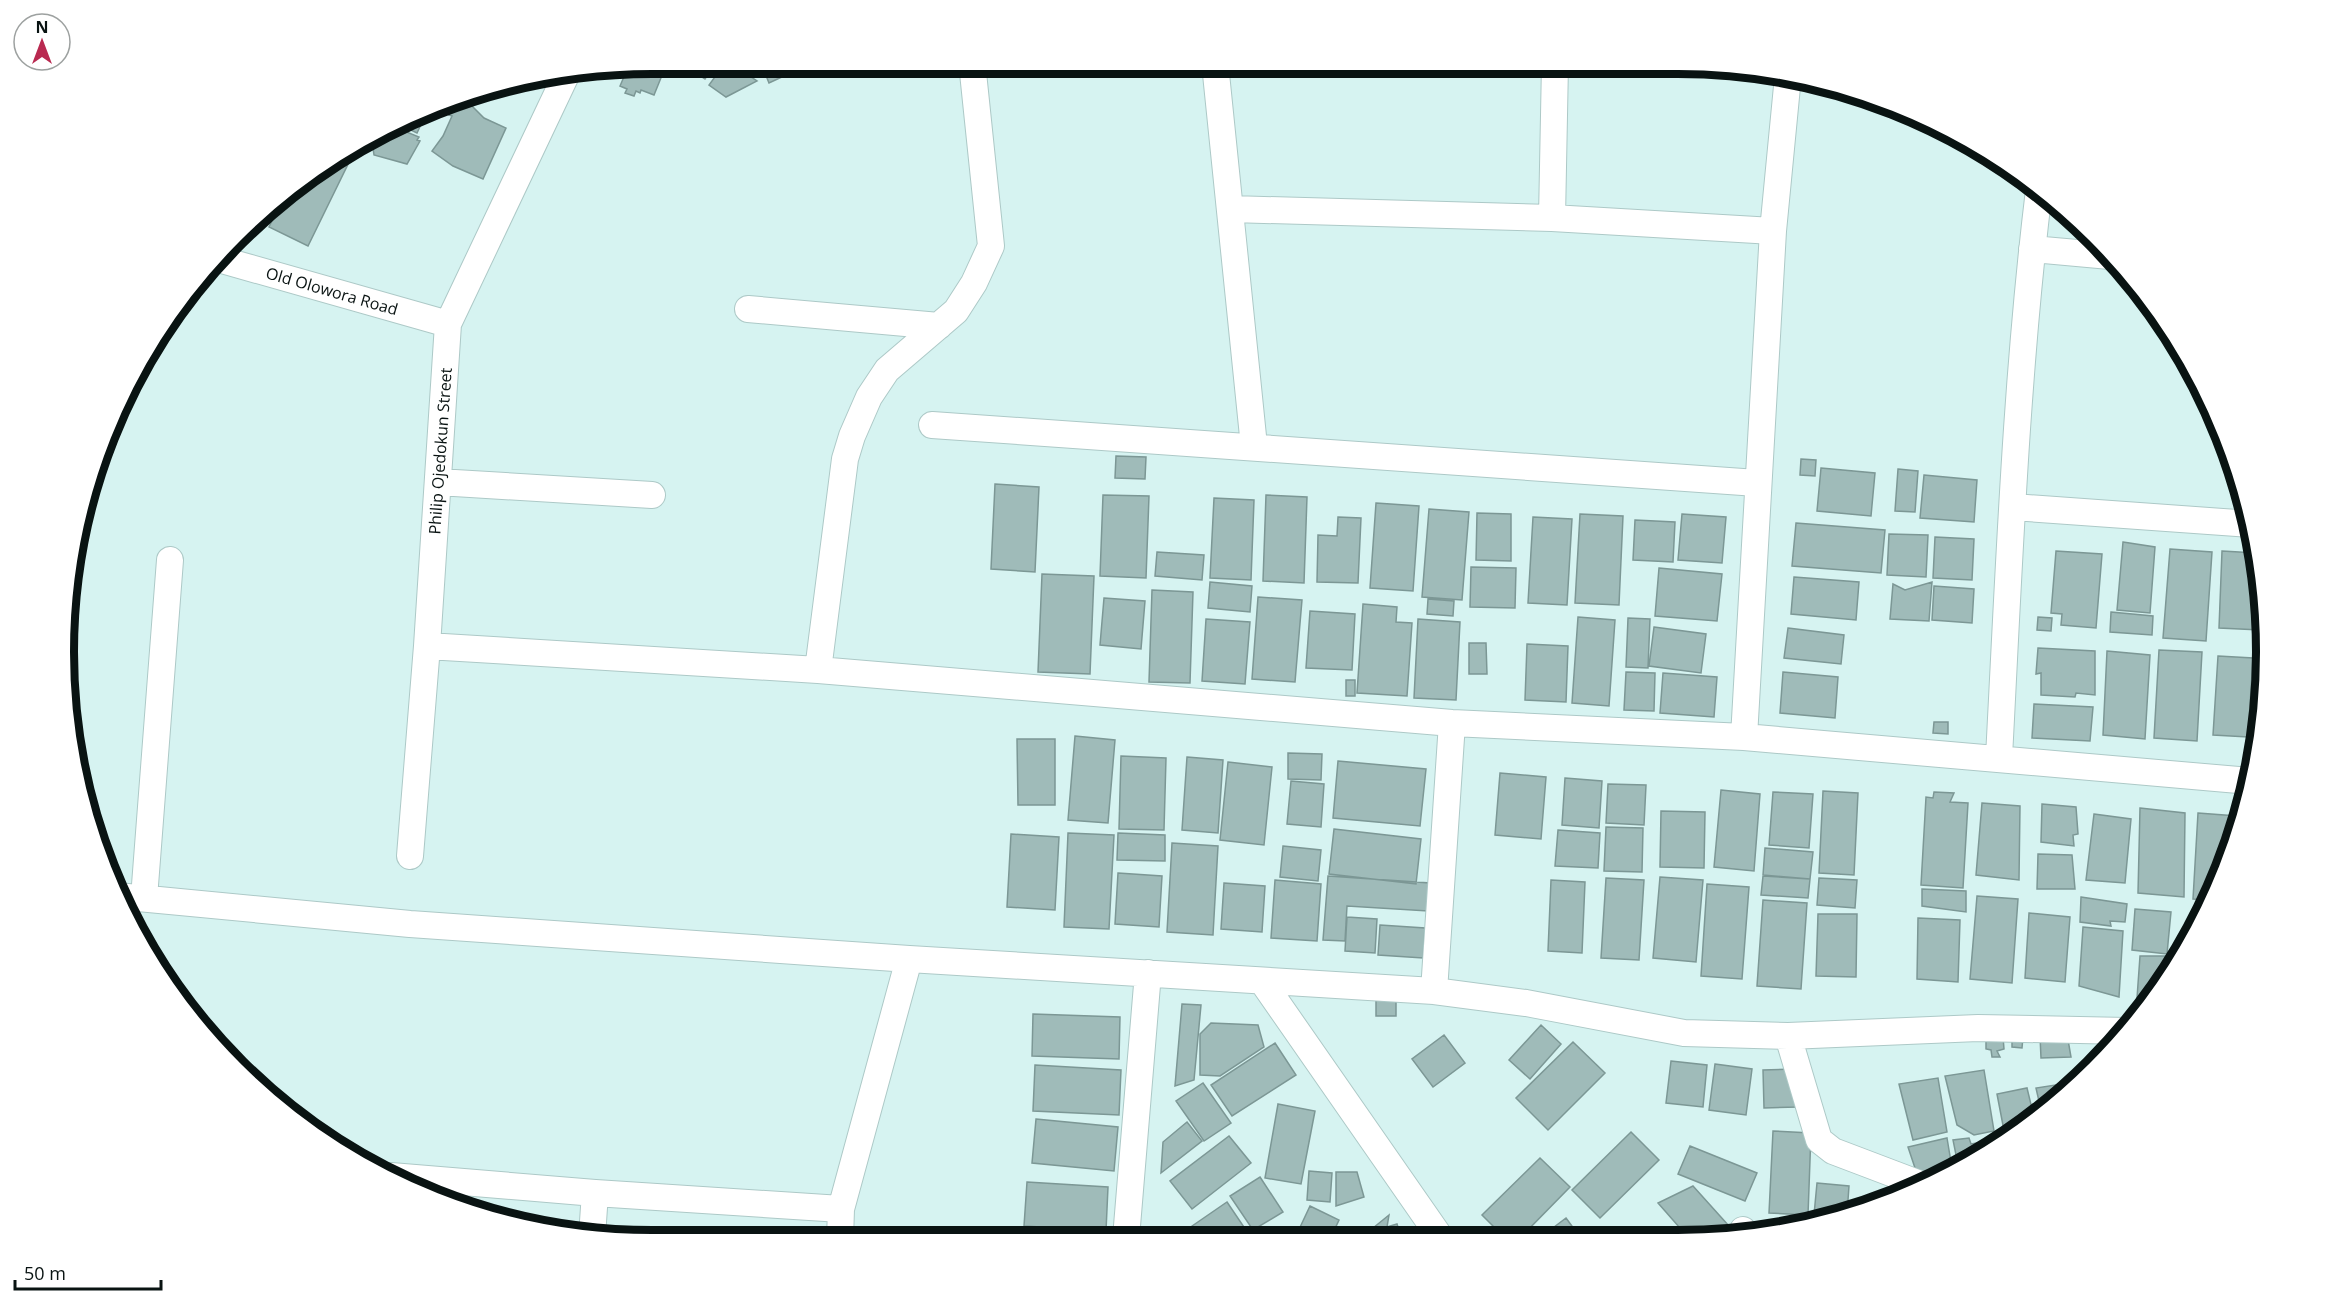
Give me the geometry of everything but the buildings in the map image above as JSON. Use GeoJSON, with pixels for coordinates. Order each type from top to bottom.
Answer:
{"type":"FeatureCollection","features":[{"type":"Feature","properties":{"kind":"street"},"geometry":{"type":"LineString","coordinates":[[818,670],[845,459],[852,436],[869,397],[887,370],[956,311],[974,283],[991,246],[973,74]]}},
{"type":"Feature","properties":{"kind":"street"},"geometry":{"type":"LineString","coordinates":[[1216,74],[1254,446]]}},
{"type":"Feature","properties":{"kind":"street"},"geometry":{"type":"LineString","coordinates":[[1552,218],[1555,74]]}},
{"type":"Feature","properties":{"kind":"street","name":"Philip Ojedokun Street"},"geometry":{"type":"LineString","coordinates":[[410,856],[428,646],[448,324],[564,80]]}},
{"type":"Feature","properties":{"kind":"street"},"geometry":{"type":"LineString","coordinates":[[1744,737],[1773,231],[1787,84]]}},
{"type":"Feature","properties":{"kind":"street"},"geometry":{"type":"LineString","coordinates":[[1999,757],[2013,507],[2032,249],[2038,200]]}},
{"type":"Feature","properties":{"kind":"street"},"geometry":{"type":"LineString","coordinates":[[1231,209],[1552,218],[1773,231]]}},
{"type":"Feature","properties":{"kind":"street"},"geometry":{"type":"LineString","coordinates":[[2032,249],[2098,255]]}},
{"type":"Feature","properties":{"kind":"street","name":"Old Olowora Road"},"geometry":{"type":"LineString","coordinates":[[226,261],[448,324]]}},
{"type":"Feature","properties":{"kind":"street"},"geometry":{"type":"LineString","coordinates":[[748,309],[939,327]]}},
{"type":"Feature","properties":{"kind":"street"},"geometry":{"type":"LineString","coordinates":[[932,425],[1757,483]]}},
{"type":"Feature","properties":{"kind":"street"},"geometry":{"type":"LineString","coordinates":[[438,482],[652,495]]}},
{"type":"Feature","properties":{"kind":"street"},"geometry":{"type":"LineString","coordinates":[[2013,507],[2242,523]]}},
{"type":"Feature","properties":{"kind":"street"},"geometry":{"type":"LineString","coordinates":[[144,898],[170,560]]}},
{"type":"Feature","properties":{"kind":"street"},"geometry":{"type":"LineString","coordinates":[[428,646],[818,670],[1452,723],[1744,737],[1999,757],[2242,780]]}},
{"type":"Feature","properties":{"kind":"street"},"geometry":{"type":"LineString","coordinates":[[1434,991],[1452,723]]}},
{"type":"Feature","properties":{"kind":"street"},"geometry":{"type":"LineString","coordinates":[[128,897],[411,924],[909,959],[1434,991],[1526,1003],[1684,1033],[1788,1036],[1978,1028],[2115,1031]]}},
{"type":"Feature","properties":{"kind":"street"},"geometry":{"type":"LineString","coordinates":[[840,1230],[841,1209],[909,959]]}},
{"type":"Feature","properties":{"kind":"street"},"geometry":{"type":"LineString","coordinates":[[1127,1230],[1148,973]]}},
{"type":"Feature","properties":{"kind":"street"},"geometry":{"type":"LineString","coordinates":[[1262,981],[1435,1230]]}},
{"type":"Feature","properties":{"kind":"street"},"geometry":{"type":"LineString","coordinates":[[1788,1036],[1819,1140],[1833,1151],[1911,1181]]}},
{"type":"Feature","properties":{"kind":"street"},"geometry":{"type":"LineString","coordinates":[[412,1178],[595,1193],[841,1209]]}},
{"type":"Feature","properties":{"kind":"street"},"geometry":{"type":"LineString","coordinates":[[593,1227],[595,1193]]}}]}
